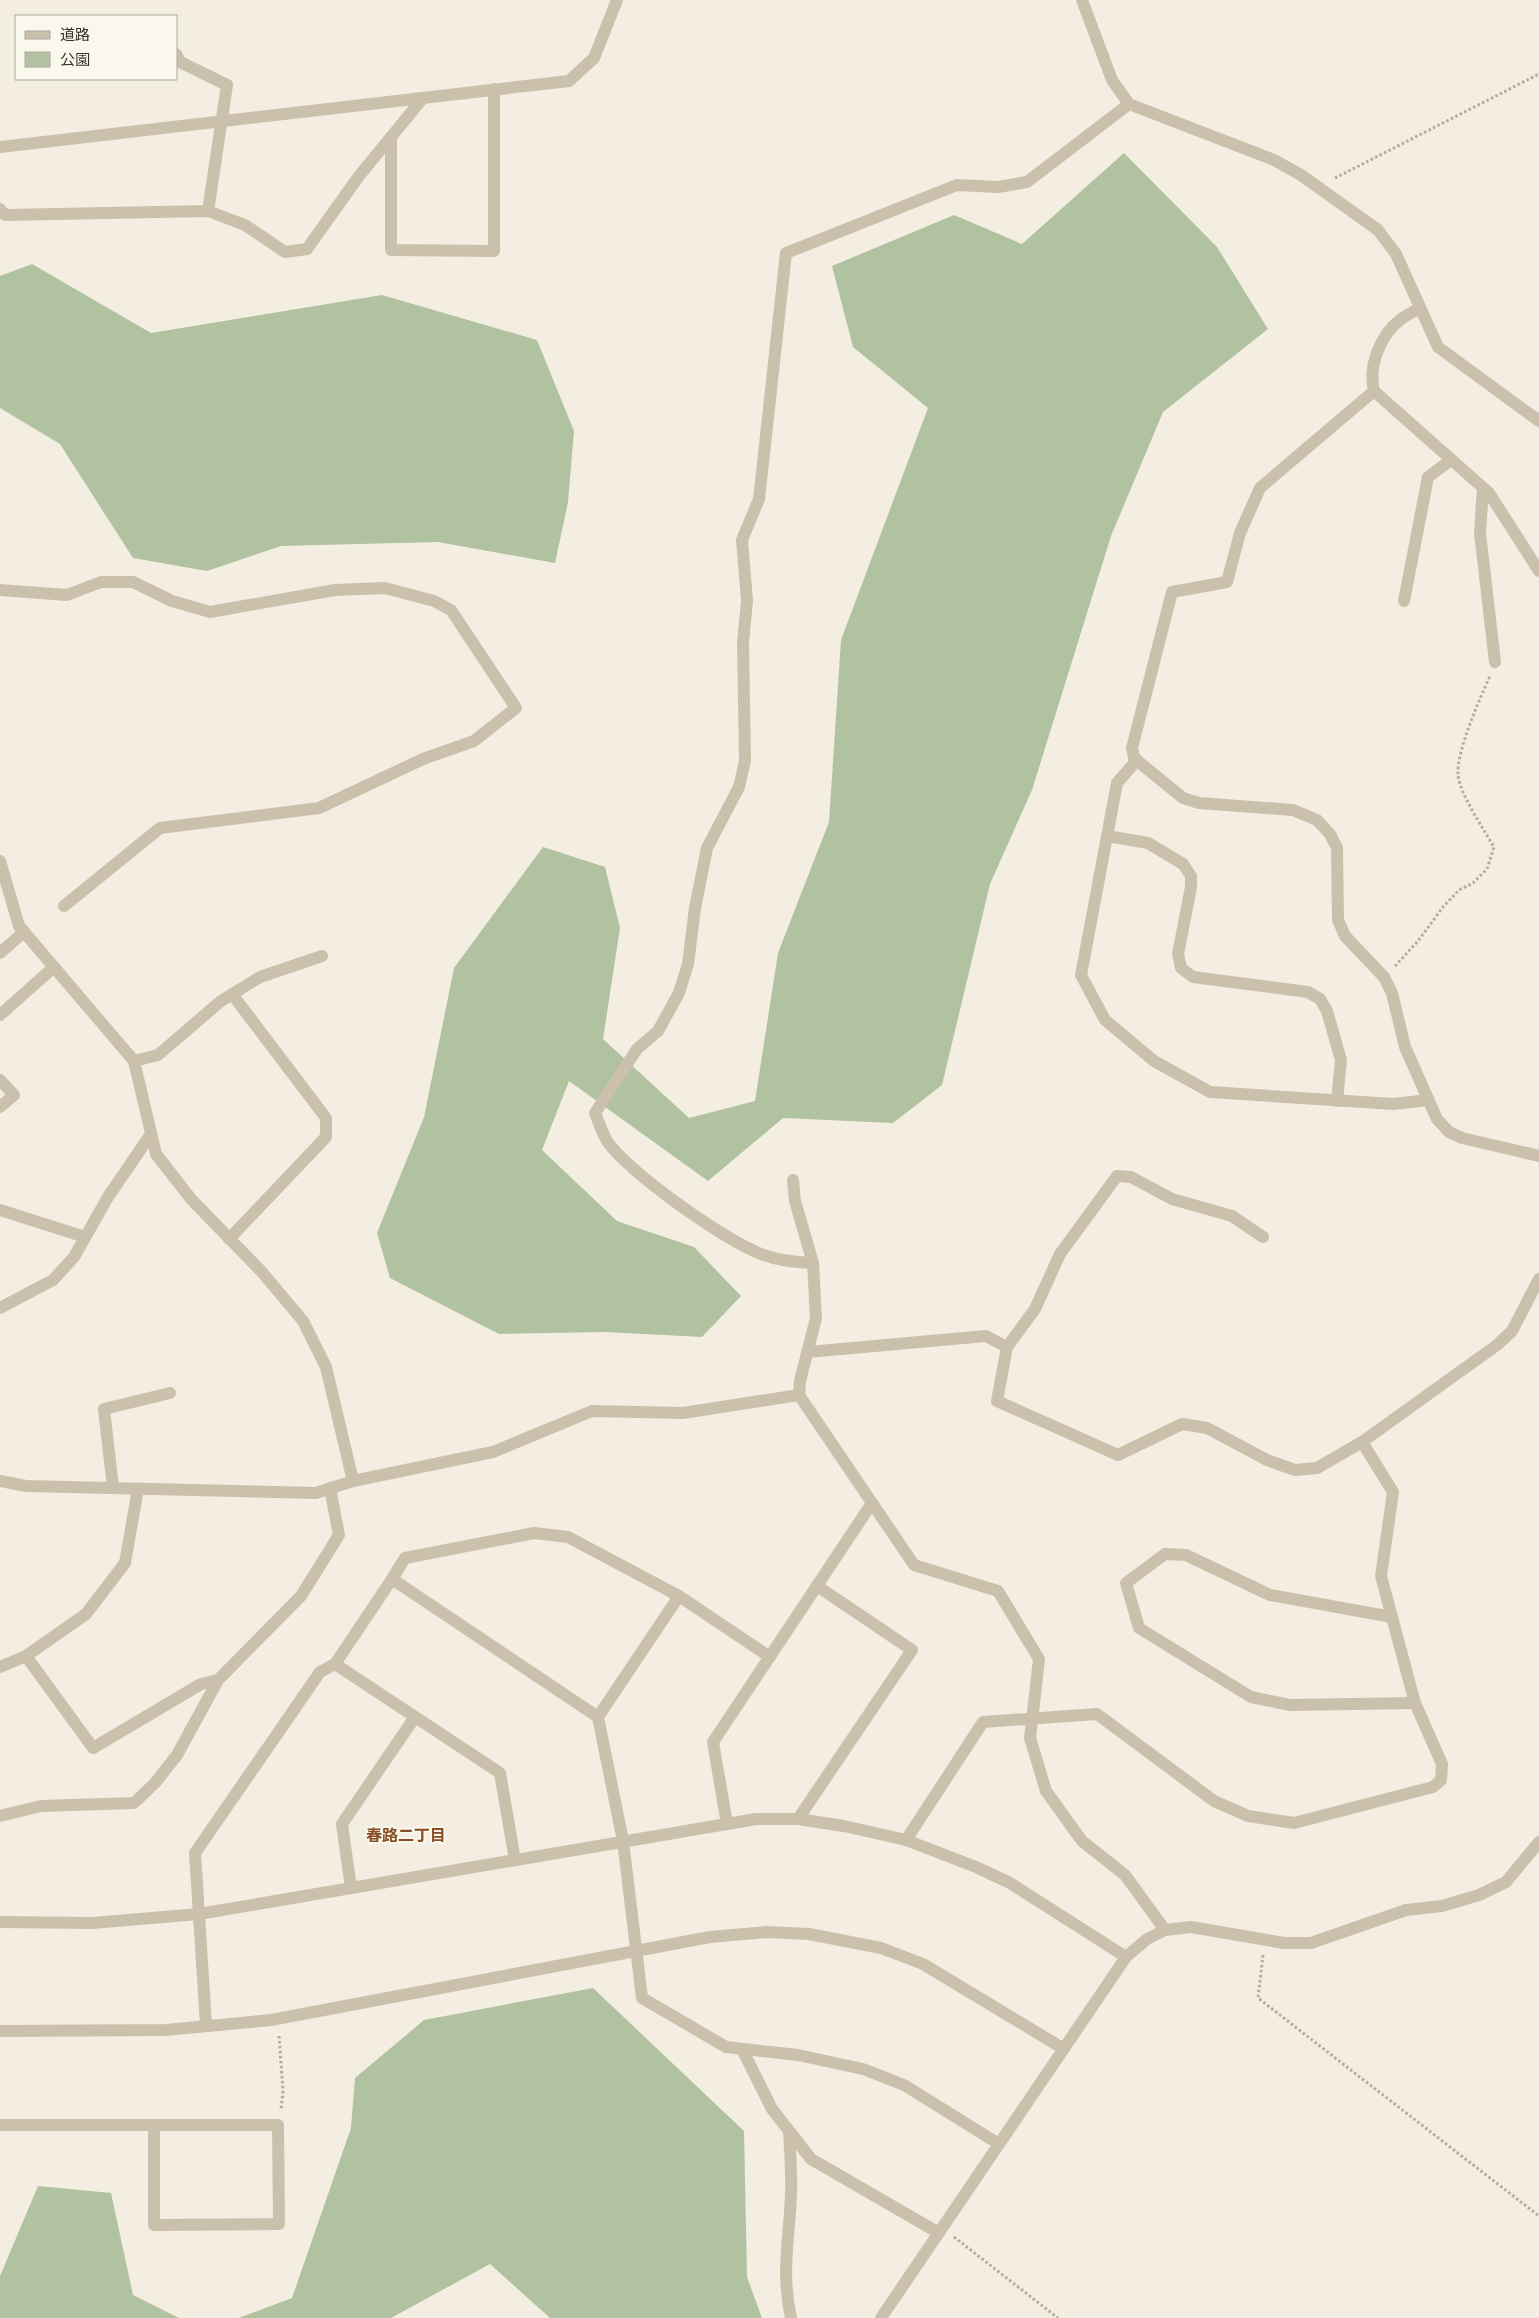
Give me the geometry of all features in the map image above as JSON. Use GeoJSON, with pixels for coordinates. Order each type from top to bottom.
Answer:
{"type":"FeatureCollection","features":[{"type":"Feature","properties":{"kind":"street"},"geometry":{"type":"LineString","coordinates":[[0,147],[569,81],[594,58],[618,0]]}},
{"type":"Feature","properties":{"kind":"street"},"geometry":{"type":"LineString","coordinates":[[1082,0],[1112,80],[1129,104],[1274,160],[1318,187],[1378,230],[1396,254],[1438,347],[1539,421]]}},
{"type":"Feature","properties":{"kind":"street"},"geometry":{"type":"LineString","coordinates":[[178,58],[180,62],[227,85],[208,211]]}},
{"type":"Feature","properties":{"kind":"street"},"geometry":{"type":"LineString","coordinates":[[391,137],[391,250],[494,251],[494,89]]}},
{"type":"Feature","properties":{"kind":"street"},"geometry":{"type":"LineString","coordinates":[[0,209],[5,215],[208,211],[245,225],[285,252],[307,249],[359,176],[423,98]]}},
{"type":"Feature","properties":{"kind":"street"},"geometry":{"type":"LineString","coordinates":[[813,1263],[786,1262],[754,1251],[700,1218],[648,1179],[608,1143],[595,1113],[638,1049],[658,1031],[679,993],[688,964],[695,908],[707,848],[739,787],[745,761],[743,643],[747,602],[742,540],[759,499],[786,253],[957,185],[998,187],[1028,182],[1129,104]]}},
{"type":"Feature","properties":{"kind":"street"},"geometry":{"type":"LineString","coordinates":[[1420,308],[1399,320],[1381,343],[1371,379],[1374,391],[1489,494],[1539,571]]}},
{"type":"Feature","properties":{"kind":"street"},"geometry":{"type":"LineString","coordinates":[[1374,391],[1260,488],[1240,533],[1227,582],[1172,592],[1132,748],[1134,758],[1183,798],[1199,803],[1293,810],[1317,820],[1330,834],[1337,848],[1338,920],[1345,936],[1384,977],[1392,993],[1405,1047],[1436,1119],[1449,1132],[1462,1138],[1539,1156]]}},
{"type":"Feature","properties":{"kind":"street"},"geometry":{"type":"LineString","coordinates":[[1404,601],[1428,476],[1452,460]]}},
{"type":"Feature","properties":{"kind":"street"},"geometry":{"type":"LineString","coordinates":[[1483,488],[1480,533],[1496,662]]}},
{"type":"Feature","properties":{"kind":"street"},"geometry":{"type":"LineString","coordinates":[[0,590],[67,596],[101,582],[133,582],[172,601],[210,612],[335,590],[385,588],[434,602],[451,610],[516,708],[474,741],[423,759],[319,808],[160,828],[64,906]]}},
{"type":"Feature","properties":{"kind":"street"},"geometry":{"type":"LineString","coordinates":[[1137,760],[1117,783],[1081,975],[1105,1020],[1154,1061],[1210,1092],[1393,1104],[1428,1100]]}},
{"type":"Feature","properties":{"kind":"street"},"geometry":{"type":"LineString","coordinates":[[1107,836],[1148,843],[1183,864],[1191,876],[1191,887],[1178,954],[1181,968],[1193,977],[1308,992],[1320,999],[1327,1011],[1341,1060],[1337,1101]]}},
{"type":"Feature","properties":{"kind":"street"},"geometry":{"type":"LineString","coordinates":[[0,861],[19,926],[134,1061],[156,1154],[190,1199],[261,1272],[303,1321],[326,1367],[353,1481]]}},
{"type":"Feature","properties":{"kind":"street"},"geometry":{"type":"LineString","coordinates":[[0,953],[24,932]]}},
{"type":"Feature","properties":{"kind":"street"},"geometry":{"type":"LineString","coordinates":[[134,1061],[158,1055],[232,994],[260,977],[322,956]]}},
{"type":"Feature","properties":{"kind":"street"},"geometry":{"type":"LineString","coordinates":[[0,1016],[54,967]]}},
{"type":"Feature","properties":{"kind":"street"},"geometry":{"type":"LineString","coordinates":[[229,1239],[326,1137],[326,1118],[232,994]]}},
{"type":"Feature","properties":{"kind":"street"},"geometry":{"type":"LineString","coordinates":[[0,1080],[14,1095],[0,1107]]}},
{"type":"Feature","properties":{"kind":"street"},"geometry":{"type":"LineString","coordinates":[[0,1308],[53,1280],[74,1257],[108,1197],[151,1134]]}},
{"type":"Feature","properties":{"kind":"street"},"geometry":{"type":"LineString","coordinates":[[1263,1237],[1232,1216],[1172,1198],[1131,1177],[1117,1176],[1060,1254],[1035,1309],[1007,1347],[997,1401],[1118,1455],[1182,1424],[1207,1428],[1267,1460],[1295,1470],[1316,1468],[1362,1442],[1498,1345],[1512,1331],[1539,1279]]}},
{"type":"Feature","properties":{"kind":"street"},"geometry":{"type":"LineString","coordinates":[[793,1180],[795,1201],[813,1263],[816,1318],[800,1381],[799,1395],[914,1565],[998,1591],[1039,1659],[1030,1738],[1046,1791],[1082,1841],[1125,1875],[1165,1930]]}},
{"type":"Feature","properties":{"kind":"street"},"geometry":{"type":"LineString","coordinates":[[0,1210],[85,1237]]}},
{"type":"Feature","properties":{"kind":"street"},"geometry":{"type":"LineString","coordinates":[[808,1352],[986,1336],[1007,1347]]}},
{"type":"Feature","properties":{"kind":"street"},"geometry":{"type":"LineString","coordinates":[[113,1488],[104,1409],[170,1394]]}},
{"type":"Feature","properties":{"kind":"street"},"geometry":{"type":"LineString","coordinates":[[0,1481],[26,1486],[316,1493],[353,1481],[493,1452],[592,1411],[683,1413],[799,1395]]}},
{"type":"Feature","properties":{"kind":"street"},"geometry":{"type":"LineString","coordinates":[[906,1840],[983,1722],[1097,1714],[1214,1801],[1248,1816],[1294,1823],[1433,1787],[1441,1780],[1442,1764],[1415,1703],[1381,1576],[1393,1492],[1362,1442]]}},
{"type":"Feature","properties":{"kind":"street"},"geometry":{"type":"LineString","coordinates":[[0,1816],[41,1806],[134,1803],[155,1783],[177,1755],[218,1680],[301,1596],[339,1535],[330,1488]]}},
{"type":"Feature","properties":{"kind":"street"},"geometry":{"type":"LineString","coordinates":[[0,1667],[26,1656],[86,1614],[125,1563],[138,1489]]}},
{"type":"Feature","properties":{"kind":"street"},"geometry":{"type":"LineString","coordinates":[[727,1824],[713,1742],[872,1503]]}},
{"type":"Feature","properties":{"kind":"street"},"geometry":{"type":"LineString","coordinates":[[206,2026],[195,1853],[320,1672],[335,1664],[406,1558],[534,1533],[568,1537],[679,1596],[770,1657]]}},
{"type":"Feature","properties":{"kind":"street"},"geometry":{"type":"LineString","coordinates":[[1392,1617],[1270,1595],[1186,1554],[1164,1554],[1126,1583],[1139,1628],[1251,1697],[1290,1705],[1415,1703]]}},
{"type":"Feature","properties":{"kind":"street"},"geometry":{"type":"LineString","coordinates":[[392,1579],[598,1717],[623,1841],[642,1998],[726,2047],[798,2055],[863,2069],[904,2085],[999,2144]]}},
{"type":"Feature","properties":{"kind":"street"},"geometry":{"type":"LineString","coordinates":[[798,1819],[912,1650],[817,1586]]}},
{"type":"Feature","properties":{"kind":"street"},"geometry":{"type":"LineString","coordinates":[[598,1717],[679,1596]]}},
{"type":"Feature","properties":{"kind":"street"},"geometry":{"type":"LineString","coordinates":[[26,1656],[92,1748],[201,1684],[218,1680]]}},
{"type":"Feature","properties":{"kind":"street"},"geometry":{"type":"LineString","coordinates":[[335,1664],[500,1774],[515,1860]]}},
{"type":"Feature","properties":{"kind":"street"},"geometry":{"type":"LineString","coordinates":[[351,1888],[342,1824],[415,1717]]}},
{"type":"Feature","properties":{"kind":"street"},"geometry":{"type":"LineString","coordinates":[[0,1922],[92,1923],[199,1914],[756,1819],[798,1819],[844,1826],[906,1840],[976,1867],[1010,1883],[1126,1957]]}},
{"type":"Feature","properties":{"kind":"street"},"geometry":{"type":"LineString","coordinates":[[881,2318],[1126,1957],[1147,1939],[1165,1930],[1191,1927],[1266,1940],[1311,1943],[1406,1910],[1442,1906],[1479,1895],[1506,1882],[1539,1842]]}},
{"type":"Feature","properties":{"kind":"street"},"geometry":{"type":"LineString","coordinates":[[0,2032],[166,2030],[278,2018],[710,1937],[766,1932],[809,1934],[881,1948],[923,1964],[1064,2049]]}},
{"type":"Feature","properties":{"kind":"street"},"geometry":{"type":"LineString","coordinates":[[742,2049],[772,2109],[811,2159],[941,2230]]}},
{"type":"Feature","properties":{"kind":"street"},"geometry":{"type":"LineString","coordinates":[[0,2126],[154,2125],[278,2125],[279,2224],[154,2225],[154,2125]]}},
{"type":"Feature","properties":{"kind":"street"},"geometry":{"type":"LineString","coordinates":[[789,2130],[791,2196],[786,2248],[785,2290],[791,2318]]}},
{"type":"Feature","properties":{"kind":"path"},"geometry":{"type":"LineString","coordinates":[[1318,187],[1539,74]]}},
{"type":"Feature","properties":{"kind":"path"},"geometry":{"type":"LineString","coordinates":[[1384,977],[1418,940],[1443,906],[1459,890],[1473,883],[1487,869],[1494,848],[1468,801],[1458,775],[1462,750],[1474,711],[1496,662]]}},
{"type":"Feature","properties":{"kind":"path"},"geometry":{"type":"LineString","coordinates":[[1266,1940],[1258,1998],[1539,2216]]}},
{"type":"Feature","properties":{"kind":"path"},"geometry":{"type":"LineString","coordinates":[[278,2018],[283,2091],[278,2125]]}},
{"type":"Feature","properties":{"kind":"path"},"geometry":{"type":"LineString","coordinates":[[941,2230],[1058,2318]]}},
{"type":"Feature","properties":{"kind":"green space"},"geometry":{"type":"Polygon","coordinates":[[[1124,153],[1217,247],[1268,329],[1163,412],[1111,536],[1032,790],[990,884],[942,1085],[893,1123],[783,1118],[708,1181],[569,1081],[542,1150],[617,1221],[694,1247],[741,1296],[702,1337],[605,1332],[499,1334],[390,1278],[377,1233],[424,1117],[454,968],[543,847],[605,867],[620,928],[603,1039],[689,1118],[755,1101],[778,953],[829,822],[841,640],[928,408],[853,347],[832,266],[954,215],[1022,244],[1124,153]]]}},
{"type":"Feature","properties":{"kind":"green space"},"geometry":{"type":"Polygon","coordinates":[[[32,264],[151,333],[382,295],[537,340],[574,431],[568,502],[555,563],[438,542],[281,546],[207,571],[133,558],[60,444],[0,408],[0,276],[32,264]]]}},
{"type":"Feature","properties":{"kind":"green space"},"geometry":{"type":"Polygon","coordinates":[[[593,1988],[744,2131],[747,2277],[762,2318],[550,2318],[490,2264],[391,2318],[239,2318],[292,2298],[351,2128],[355,2078],[424,2020],[593,1988]]]}},
{"type":"Feature","properties":{"kind":"green space"},"geometry":{"type":"Polygon","coordinates":[[[38,2186],[111,2193],[133,2295],[179,2318],[0,2318],[0,2276],[38,2186]]]}},
{"type":"Feature","properties":{"kind":"district","name":"春路二丁目"},"geometry":{"type":"Point","coordinates":[406,1835]}}]}
